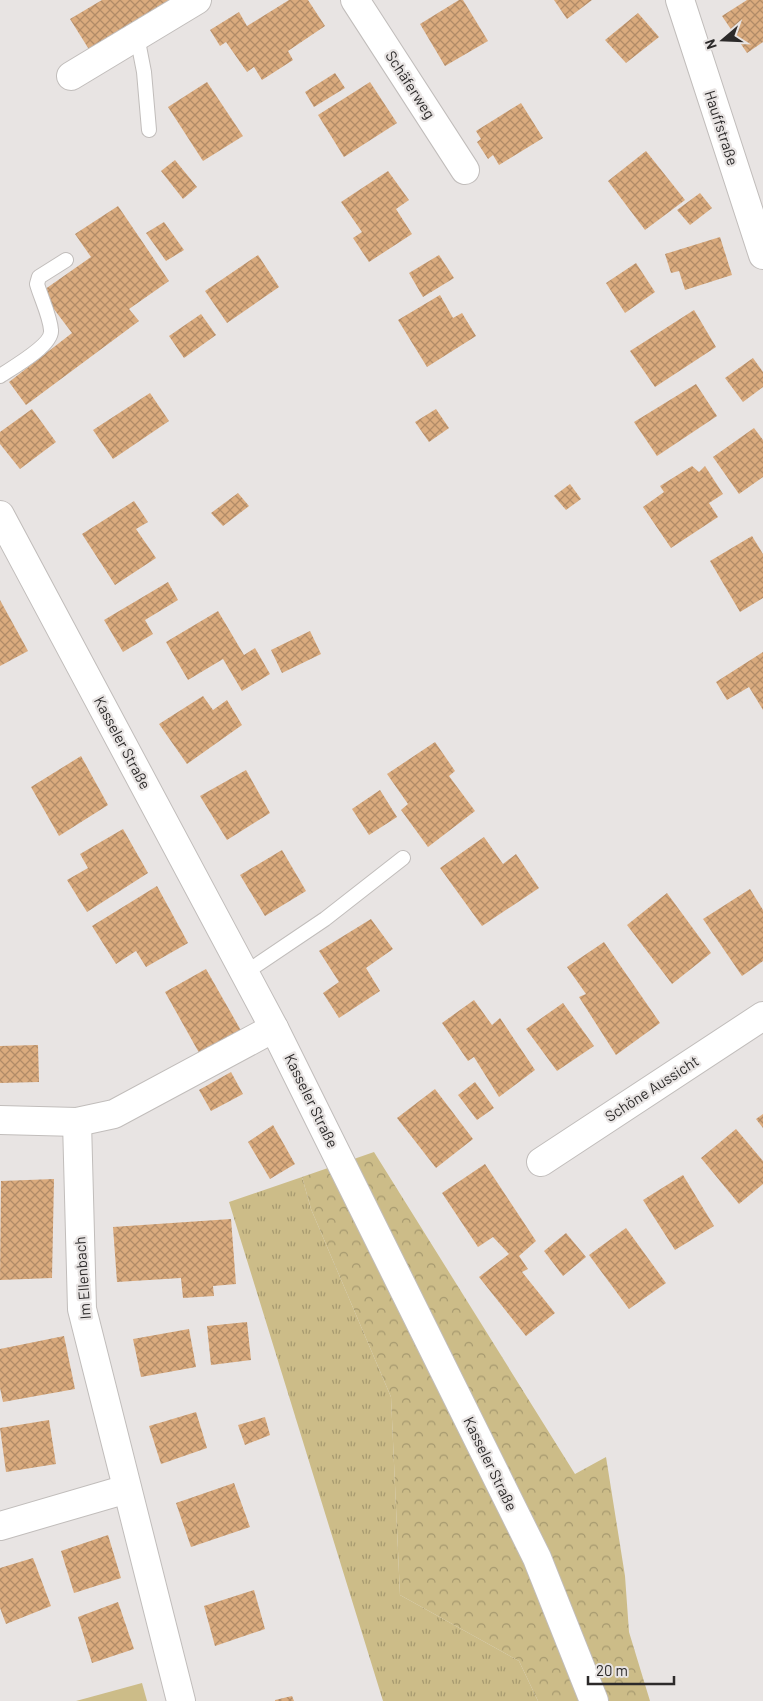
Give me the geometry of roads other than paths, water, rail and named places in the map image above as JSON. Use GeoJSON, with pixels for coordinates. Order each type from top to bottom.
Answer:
{"type":"FeatureCollection","features":[{"type":"Feature","properties":{"kind":"street"},"geometry":{"type":"LineString","coordinates":[[72,76],[197,0]]}},
{"type":"Feature","properties":{"kind":"street","name":"Schäferweg"},"geometry":{"type":"LineString","coordinates":[[355,0],[465,170]]}},
{"type":"Feature","properties":{"kind":"street","name":"Hauffstraße"},"geometry":{"type":"LineString","coordinates":[[680,0],[763,255]]}},
{"type":"Feature","properties":{"kind":"street","name":"Kasseler Straße"},"geometry":{"type":"LineString","coordinates":[[0,515],[274,1028],[537,1558],[594,1701]]}},
{"type":"Feature","properties":{"kind":"street","name":"Schöne Aussicht"},"geometry":{"type":"LineString","coordinates":[[541,1162],[763,1016]]}},
{"type":"Feature","properties":{"kind":"street"},"geometry":{"type":"LineString","coordinates":[[0,1120],[78,1122],[114,1114],[274,1028]]}},
{"type":"Feature","properties":{"kind":"street","name":"Im Ellenbach"},"geometry":{"type":"LineString","coordinates":[[78,1122],[82,1309],[181,1701]]}},
{"type":"Feature","properties":{"kind":"street"},"geometry":{"type":"LineString","coordinates":[[0,1526],[127,1490]]}},
{"type":"Feature","properties":{"kind":"lane"},"geometry":{"type":"LineString","coordinates":[[137,36],[144,72],[149,130]]}},
{"type":"Feature","properties":{"kind":"lane"},"geometry":{"type":"LineString","coordinates":[[0,376],[23,361],[48,340],[51,331],[37,284],[39,277],[66,260]]}},
{"type":"Feature","properties":{"kind":"lane"},"geometry":{"type":"LineString","coordinates":[[245,972],[325,919],[403,858]]}}]}
